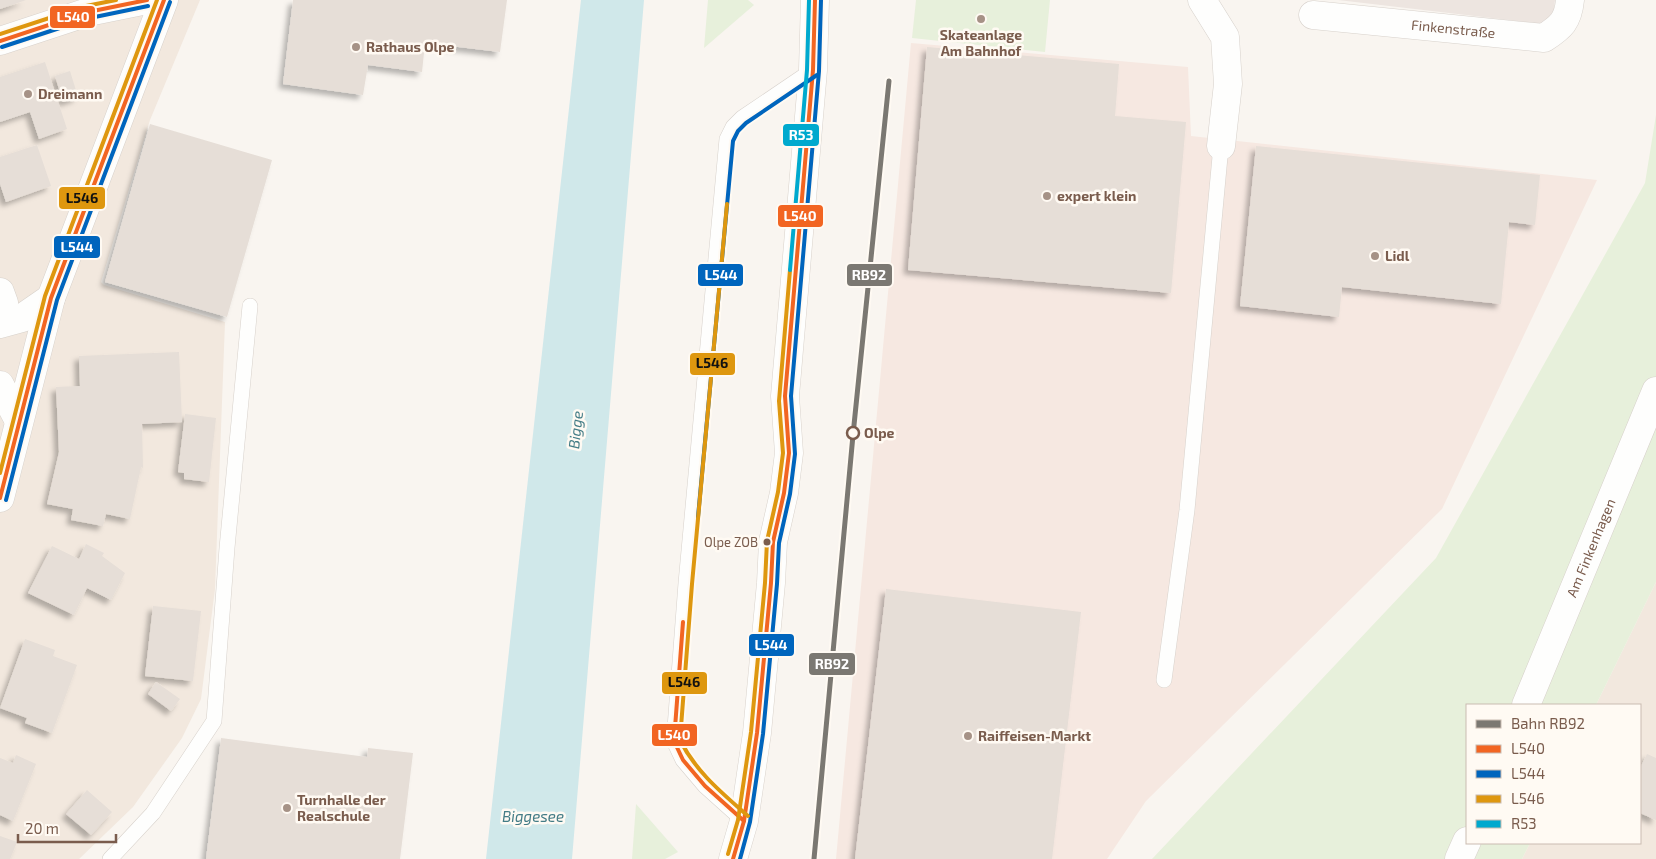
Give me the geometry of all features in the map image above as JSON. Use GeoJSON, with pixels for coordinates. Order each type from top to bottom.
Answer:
{"type":"FeatureCollection","features":[{"type":"Feature","properties":{"kind":"street"},"geometry":{"type":"LineString","coordinates":[[0,41],[88,12],[147,0]]}},
{"type":"Feature","properties":{"kind":"street"},"geometry":{"type":"LineString","coordinates":[[0,498],[51,298],[164,0]]}},
{"type":"Feature","properties":{"kind":"street"},"geometry":{"type":"LineString","coordinates":[[733,859],[744,821],[757,733],[773,542],[784,492],[789,453],[785,396],[816,0]]}},
{"type":"Feature","properties":{"kind":"street"},"geometry":{"type":"LineString","coordinates":[[1202,0],[1225,37],[1228,84],[1222,146]]}},
{"type":"Feature","properties":{"kind":"street","name":"Finkenstraße"},"geometry":{"type":"LineString","coordinates":[[1313,15],[1544,38],[1560,28],[1569,13],[1570,0]]}},
{"type":"Feature","properties":{"kind":"street"},"geometry":{"type":"LineString","coordinates":[[1,306],[22,318],[51,298]]}},
{"type":"Feature","properties":{"kind":"street"},"geometry":{"type":"LineString","coordinates":[[0,385],[19,421]]}},
{"type":"Feature","properties":{"kind":"street","name":"Am Finkenhagen"},"geometry":{"type":"LineString","coordinates":[[1526,704],[1656,391]]}},
{"type":"Feature","properties":{"kind":"street"},"geometry":{"type":"LineString","coordinates":[[1459,859],[1466,843]]}},
{"type":"Feature","properties":{"kind":"lane"},"geometry":{"type":"LineString","coordinates":[[744,821],[705,786],[683,760],[674,741],[710,314],[727,139],[733,127],[742,118],[812,70]]}},
{"type":"Feature","properties":{"kind":"lane"},"geometry":{"type":"LineString","coordinates":[[1164,680],[1187,510],[1222,146]]}},
{"type":"Feature","properties":{"kind":"lane"},"geometry":{"type":"LineString","coordinates":[[110,859],[152,813],[214,721],[227,548],[250,306]]}},
{"type":"Feature","properties":{"kind":"shaded area"},"geometry":{"type":"Polygon","coordinates":[[[0,0],[200,0],[150,120],[101,282],[104,285],[225,322],[215,589],[201,699],[182,738],[133,807],[79,859],[0,859],[0,0]]]}},
{"type":"Feature","properties":{"kind":"shaded area"},"geometry":{"type":"Polygon","coordinates":[[[1338,0],[1555,0],[1552,25],[1338,0]]]}},
{"type":"Feature","properties":{"kind":"shaded area"},"geometry":{"type":"Polygon","coordinates":[[[911,43],[1188,67],[1191,136],[1597,180],[1442,509],[1146,801],[1107,859],[836,859],[911,43]]]}},
{"type":"Feature","properties":{"kind":"shaded area"},"geometry":{"type":"Polygon","coordinates":[[[1656,582],[1656,859],[1522,859],[1530,844],[1641,844],[1641,704],[1596,704],[1656,582]]]}},
{"type":"Feature","properties":{"kind":"green space"},"geometry":{"type":"Polygon","coordinates":[[[708,0],[748,0],[754,5],[704,48],[708,0]]]}},
{"type":"Feature","properties":{"kind":"green space","name":"Skateanlage Am Bahnhof"},"geometry":{"type":"Polygon","coordinates":[[[916,0],[1050,0],[1045,52],[912,38],[916,0]]]}},
{"type":"Feature","properties":{"kind":"green space"},"geometry":{"type":"Polygon","coordinates":[[[1656,115],[1656,582],[1596,704],[1466,704],[1466,844],[1530,844],[1522,859],[1152,859],[1436,558],[1645,183],[1656,115]]]}},
{"type":"Feature","properties":{"kind":"green space"},"geometry":{"type":"Polygon","coordinates":[[[636,804],[678,852],[665,859],[632,859],[636,804]]]}},
{"type":"Feature","properties":{"kind":"water","name":"Biggesee"},"geometry":{"type":"Polygon","coordinates":[[[581,0],[644,0],[572,859],[486,859],[581,0]]]}},
{"type":"Feature","properties":{"kind":"building"},"geometry":{"type":"Polygon","coordinates":[[[0,0],[26,0],[0,9],[0,0]]]}},
{"type":"Feature","properties":{"kind":"building","name":"Rathaus Olpe"},"geometry":{"type":"Polygon","coordinates":[[[293,0],[507,0],[500,52],[425,43],[422,72],[368,65],[363,95],[283,84],[293,0]]]}},
{"type":"Feature","properties":{"kind":"building","name":"expert klein"},"geometry":{"type":"Polygon","coordinates":[[[927,47],[1119,64],[1115,116],[1186,122],[1171,293],[908,270],[927,47]]]}},
{"type":"Feature","properties":{"kind":"building","name":"Dreimann"},"geometry":{"type":"Polygon","coordinates":[[[45,62],[67,129],[39,139],[30,112],[0,122],[0,77],[45,62]]]}},
{"type":"Feature","properties":{"kind":"building"},"geometry":{"type":"Polygon","coordinates":[[[70,71],[78,97],[63,102],[55,76],[70,71]]]}},
{"type":"Feature","properties":{"kind":"building"},"geometry":{"type":"Polygon","coordinates":[[[150,124],[272,160],[227,317],[105,282],[150,124]]]}},
{"type":"Feature","properties":{"kind":"building"},"geometry":{"type":"Polygon","coordinates":[[[37,145],[51,186],[6,202],[0,184],[0,157],[37,145]]]}},
{"type":"Feature","properties":{"kind":"building","name":"Lidl"},"geometry":{"type":"Polygon","coordinates":[[[1256,146],[1540,175],[1535,225],[1509,222],[1501,304],[1342,287],[1339,317],[1240,306],[1256,146]]]}},
{"type":"Feature","properties":{"kind":"building"},"geometry":{"type":"Polygon","coordinates":[[[179,352],[182,422],[142,424],[143,468],[141,467],[130,519],[106,514],[103,526],[71,520],[73,509],[47,504],[59,452],[56,387],[80,386],[79,356],[179,352]]]}},
{"type":"Feature","properties":{"kind":"building"},"geometry":{"type":"Polygon","coordinates":[[[185,414],[216,418],[209,482],[184,479],[184,473],[178,472],[185,414]]]}},
{"type":"Feature","properties":{"kind":"building"},"geometry":{"type":"Polygon","coordinates":[[[86,544],[104,553],[102,556],[125,573],[111,600],[87,588],[74,615],[28,593],[52,546],[79,559],[86,544]]]}},
{"type":"Feature","properties":{"kind":"building","name":"Raiffeisen-Markt"},"geometry":{"type":"Polygon","coordinates":[[[886,589],[1081,612],[1052,859],[855,859],[886,589]]]}},
{"type":"Feature","properties":{"kind":"building"},"geometry":{"type":"Polygon","coordinates":[[[153,606],[201,611],[193,681],[145,676],[153,606]]]}},
{"type":"Feature","properties":{"kind":"building"},"geometry":{"type":"Polygon","coordinates":[[[25,639],[55,650],[53,656],[77,665],[52,733],[25,723],[27,718],[0,708],[25,639]]]}},
{"type":"Feature","properties":{"kind":"building"},"geometry":{"type":"Polygon","coordinates":[[[156,682],[180,699],[171,711],[148,694],[156,682]]]}},
{"type":"Feature","properties":{"kind":"building","name":"Turnhalle der Realschule"},"geometry":{"type":"Polygon","coordinates":[[[221,738],[367,757],[368,748],[413,753],[400,859],[206,859],[221,738]]]}},
{"type":"Feature","properties":{"kind":"building"},"geometry":{"type":"Polygon","coordinates":[[[1647,754],[1656,758],[1656,820],[1641,813],[1641,766],[1647,754]]]}},
{"type":"Feature","properties":{"kind":"building"},"geometry":{"type":"Polygon","coordinates":[[[16,755],[36,764],[13,821],[0,815],[0,758],[13,763],[16,755]]]}},
{"type":"Feature","properties":{"kind":"building"},"geometry":{"type":"Polygon","coordinates":[[[87,790],[112,812],[91,835],[66,814],[87,790]]]}},
{"type":"Feature","properties":{"kind":"building"},"geometry":{"type":"Polygon","coordinates":[[[0,836],[17,842],[10,859],[0,859],[0,836]]]}},
{"type":"Feature","properties":{"kind":"rail line","name":"RB92"},"geometry":{"type":"LineString","coordinates":[[814,859],[853,435],[889,81]]}},
{"type":"Feature","properties":{"kind":"transit line","name":"L546"},"geometry":{"type":"LineString","coordinates":[[0,34],[86,6],[116,0]]}},
{"type":"Feature","properties":{"kind":"transit line","name":"L540"},"geometry":{"type":"LineString","coordinates":[[0,41],[88,12],[147,0]]}},
{"type":"Feature","properties":{"kind":"transit line","name":"L546"},"geometry":{"type":"LineString","coordinates":[[0,473],[45,296],[157,0]]}},
{"type":"Feature","properties":{"kind":"transit line","name":"L540"},"geometry":{"type":"LineString","coordinates":[[0,498],[51,298],[164,0]]}},
{"type":"Feature","properties":{"kind":"transit line","name":"R53"},"geometry":{"type":"LineString","coordinates":[[790,270],[807,70],[809,0]]}},
{"type":"Feature","properties":{"kind":"transit line","name":"L540"},"geometry":{"type":"LineString","coordinates":[[733,859],[744,821],[757,733],[773,542],[784,493],[789,453],[785,396],[813,70],[815,0]]}},
{"type":"Feature","properties":{"kind":"transit line","name":"L544"},"geometry":{"type":"LineString","coordinates":[[740,859],[750,822],[763,734],[779,543],[790,494],[795,454],[791,396],[819,71],[821,0]]}},
{"type":"Feature","properties":{"kind":"transit line","name":"L544"},"geometry":{"type":"LineString","coordinates":[[6,500],[57,300],[170,2]]}},
{"type":"Feature","properties":{"kind":"transit line","name":"L544"},"geometry":{"type":"LineString","coordinates":[[2,47],[90,18],[148,6]]}},
{"type":"Feature","properties":{"kind":"transit line","name":"L544"},"geometry":{"type":"LineString","coordinates":[[698,517],[733,141],[738,131],[746,123],[817,75]]}},
{"type":"Feature","properties":{"kind":"transit line","name":"L546"},"geometry":{"type":"LineString","coordinates":[[727,204],[692,584],[680,740],[686,752],[702,772],[748,816]]}},
{"type":"Feature","properties":{"kind":"transit line","name":"L546"},"geometry":{"type":"LineString","coordinates":[[728,854],[738,820],[751,732],[765,583],[767,541],[778,492],[783,453],[779,401],[790,270]]}},
{"type":"Feature","properties":{"kind":"transit line","name":"L540"},"geometry":{"type":"LineString","coordinates":[[683,622],[674,741],[683,760],[705,786],[744,821]]}},
{"type":"Feature","properties":{"kind":"place","name":"Skateanlage Am Bahnhof"},"geometry":{"type":"Point","coordinates":[981,19]}},
{"type":"Feature","properties":{"kind":"place","name":"Rathaus Olpe"},"geometry":{"type":"Point","coordinates":[356,47]}},
{"type":"Feature","properties":{"kind":"place","name":"Dreimann"},"geometry":{"type":"Point","coordinates":[28,94]}},
{"type":"Feature","properties":{"kind":"place","name":"expert klein"},"geometry":{"type":"Point","coordinates":[1047,196]}},
{"type":"Feature","properties":{"kind":"place","name":"Lidl"},"geometry":{"type":"Point","coordinates":[1375,256]}},
{"type":"Feature","properties":{"kind":"place","name":"Olpe"},"geometry":{"type":"Point","coordinates":[853,433]}},
{"type":"Feature","properties":{"kind":"place","name":"Olpe ZOB"},"geometry":{"type":"Point","coordinates":[767,542]}},
{"type":"Feature","properties":{"kind":"place","name":"Raiffeisen-Markt"},"geometry":{"type":"Point","coordinates":[968,736]}},
{"type":"Feature","properties":{"kind":"place","name":"Turnhalle der Realschule"},"geometry":{"type":"Point","coordinates":[287,808]}},
{"type":"Feature","properties":{"kind":"water label","name":"Bigge"},"geometry":{"type":"Point","coordinates":[576,430]}}]}
